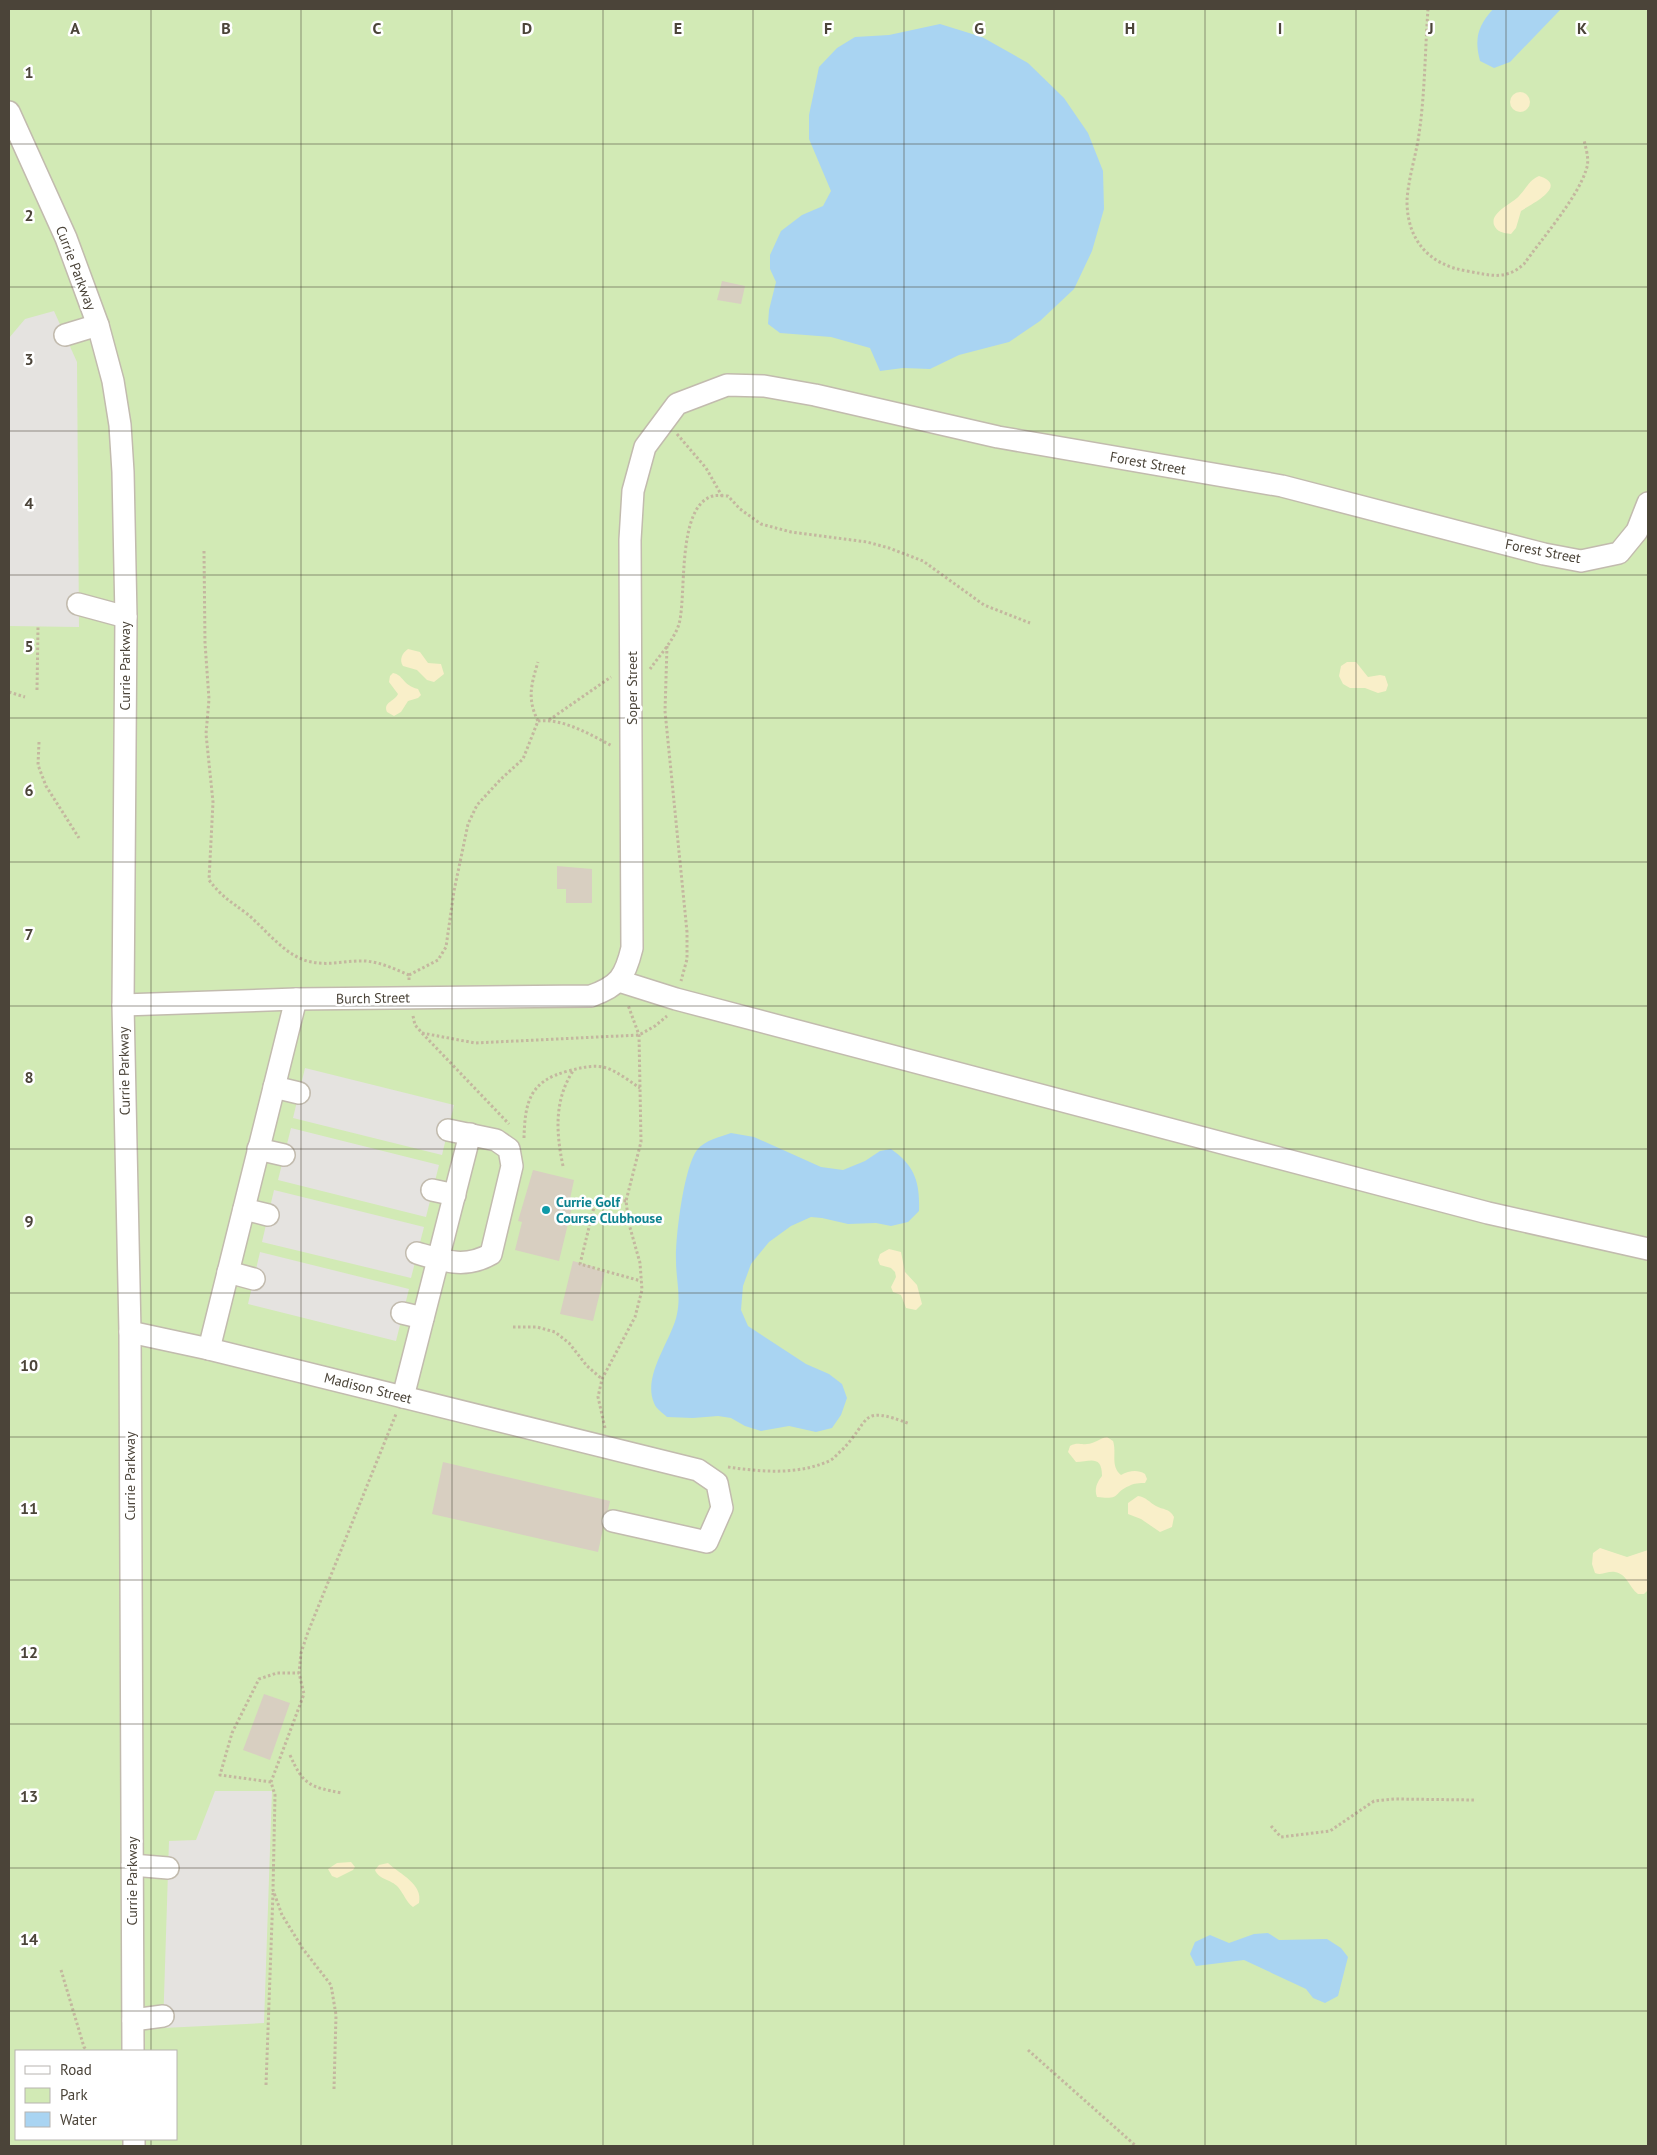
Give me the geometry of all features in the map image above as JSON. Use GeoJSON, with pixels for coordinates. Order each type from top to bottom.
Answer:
{"type":"FeatureCollection","features":[{"type":"Feature","properties":{"kind":"street","name":"Currie Parkway"},"geometry":{"type":"LineString","coordinates":[[9,112],[66,238],[98,325],[113,381],[120,425],[124,472],[126,617],[123,1005],[130,1332],[133,2050]]}},
{"type":"Feature","properties":{"kind":"street"},"geometry":{"type":"LineString","coordinates":[[65,335],[98,325]]}},
{"type":"Feature","properties":{"kind":"street","name":"Forest Street"},"geometry":{"type":"LineString","coordinates":[[677,404],[727,385],[764,386],[998,437],[1282,486],[1544,554],[1581,561],[1619,553],[1636,531],[1648,503]]}},
{"type":"Feature","properties":{"kind":"street","name":"Soper Street"},"geometry":{"type":"LineString","coordinates":[[619,981],[628,968],[632,948],[630,540],[633,491],[645,447],[677,404]]}},
{"type":"Feature","properties":{"kind":"street"},"geometry":{"type":"LineString","coordinates":[[78,604],[126,617]]}},
{"type":"Feature","properties":{"kind":"street"},"geometry":{"type":"LineString","coordinates":[[619,981],[676,999],[1488,1213],[1648,1249]]}},
{"type":"Feature","properties":{"kind":"street","name":"Burch Street"},"geometry":{"type":"LineString","coordinates":[[123,1005],[296,999],[591,996],[607,990],[619,981]]}},
{"type":"Feature","properties":{"kind":"street"},"geometry":{"type":"LineString","coordinates":[[209,1349],[296,999]]}},
{"type":"Feature","properties":{"kind":"street"},"geometry":{"type":"LineString","coordinates":[[274,1087],[299,1093]]}},
{"type":"Feature","properties":{"kind":"street"},"geometry":{"type":"LineString","coordinates":[[417,1253],[460,1263],[478,1262],[491,1254],[512,1166],[509,1149],[496,1140],[448,1130]]}},
{"type":"Feature","properties":{"kind":"street"},"geometry":{"type":"LineString","coordinates":[[403,1397],[470,1134]]}},
{"type":"Feature","properties":{"kind":"street"},"geometry":{"type":"LineString","coordinates":[[258,1150],[284,1155]]}},
{"type":"Feature","properties":{"kind":"street"},"geometry":{"type":"LineString","coordinates":[[432,1190],[455,1195]]}},
{"type":"Feature","properties":{"kind":"street"},"geometry":{"type":"LineString","coordinates":[[244,1209],[268,1215]]}},
{"type":"Feature","properties":{"kind":"street"},"geometry":{"type":"LineString","coordinates":[[228,1272],[254,1279]]}},
{"type":"Feature","properties":{"kind":"street"},"geometry":{"type":"LineString","coordinates":[[402,1314],[423,1318]]}},
{"type":"Feature","properties":{"kind":"street","name":"Madison Street"},"geometry":{"type":"LineString","coordinates":[[130,1332],[209,1349],[403,1397],[608,1437],[698,1470],[717,1483],[722,1508],[707,1542],[613,1521]]}},
{"type":"Feature","properties":{"kind":"street"},"geometry":{"type":"LineString","coordinates":[[132,1865],[168,1868]]}},
{"type":"Feature","properties":{"kind":"street"},"geometry":{"type":"LineString","coordinates":[[133,2020],[163,2016]]}},
{"type":"Feature","properties":{"kind":"path"},"geometry":{"type":"LineString","coordinates":[[1428,9],[1419,133],[1407,201],[1411,228],[1422,248],[1435,260],[1451,268],[1496,276],[1513,273],[1524,264],[1579,185],[1587,170],[1588,156],[1584,140]]}},
{"type":"Feature","properties":{"kind":"path"},"geometry":{"type":"LineString","coordinates":[[663,422],[682,438],[706,468],[722,496]]}},
{"type":"Feature","properties":{"kind":"path"},"geometry":{"type":"LineString","coordinates":[[632,694],[667,646],[679,624],[688,538],[692,518],[702,502],[713,496],[728,496],[740,509],[761,524],[791,532],[867,542],[923,561],[984,605],[1030,623]]}},
{"type":"Feature","properties":{"kind":"path"},"geometry":{"type":"LineString","coordinates":[[204,551],[205,643],[209,699],[206,734],[213,802],[209,880],[222,897],[245,912],[288,951],[310,962],[330,964],[365,961],[386,966],[409,975],[438,960],[446,947],[457,873],[468,824],[478,805],[500,779],[523,759],[538,721],[531,708],[531,686],[538,662]]}},
{"type":"Feature","properties":{"kind":"path"},"geometry":{"type":"LineString","coordinates":[[37,690],[38,627]]}},
{"type":"Feature","properties":{"kind":"path"},"geometry":{"type":"LineString","coordinates":[[422,1033],[475,1043],[639,1035],[656,1026],[673,1010],[686,959],[687,932],[665,711],[667,646]]}},
{"type":"Feature","properties":{"kind":"path"},"geometry":{"type":"LineString","coordinates":[[549,720],[632,662]]}},
{"type":"Feature","properties":{"kind":"path"},"geometry":{"type":"LineString","coordinates":[[9,692],[24,697]]}},
{"type":"Feature","properties":{"kind":"path"},"geometry":{"type":"LineString","coordinates":[[538,721],[549,720],[573,728],[632,758]]}},
{"type":"Feature","properties":{"kind":"path"},"geometry":{"type":"LineString","coordinates":[[38,742],[38,765],[46,786],[79,838]]}},
{"type":"Feature","properties":{"kind":"path"},"geometry":{"type":"LineString","coordinates":[[409,975],[409,998],[415,1025],[514,1129]]}},
{"type":"Feature","properties":{"kind":"path"},"geometry":{"type":"LineString","coordinates":[[608,1437],[598,1397],[602,1379],[635,1317],[642,1290],[640,1263],[629,1224],[626,1201],[641,1142],[639,1035],[619,981]]}},
{"type":"Feature","properties":{"kind":"path"},"geometry":{"type":"LineString","coordinates":[[519,1137],[523,1146],[524,1121],[529,1099],[538,1085],[553,1075],[586,1066],[604,1067],[621,1075],[640,1088]]}},
{"type":"Feature","properties":{"kind":"path"},"geometry":{"type":"LineString","coordinates":[[563,1166],[559,1146],[559,1102],[565,1083],[574,1070]]}},
{"type":"Feature","properties":{"kind":"path"},"geometry":{"type":"LineString","coordinates":[[626,1201],[596,1199],[580,1264],[641,1281]]}},
{"type":"Feature","properties":{"kind":"path"},"geometry":{"type":"LineString","coordinates":[[513,1327],[537,1327],[555,1332],[569,1343],[587,1366],[602,1379]]}},
{"type":"Feature","properties":{"kind":"path"},"geometry":{"type":"LineString","coordinates":[[266,2085],[275,1795],[271,1782],[304,1694],[299,1672],[301,1653],[308,1632],[403,1397]]}},
{"type":"Feature","properties":{"kind":"path"},"geometry":{"type":"LineString","coordinates":[[725,1466],[764,1472],[810,1467],[832,1460],[846,1446],[864,1419],[877,1414],[910,1424]]}},
{"type":"Feature","properties":{"kind":"path"},"geometry":{"type":"LineString","coordinates":[[605,1422],[608,1437]]}},
{"type":"Feature","properties":{"kind":"path"},"geometry":{"type":"LineString","coordinates":[[271,1782],[220,1775],[232,1733],[259,1679],[277,1674],[299,1672]]}},
{"type":"Feature","properties":{"kind":"path"},"geometry":{"type":"LineString","coordinates":[[290,1755],[305,1782],[342,1794]]}},
{"type":"Feature","properties":{"kind":"path"},"geometry":{"type":"LineString","coordinates":[[1271,1826],[1281,1837],[1330,1831],[1374,1801],[1394,1799],[1474,1800]]}},
{"type":"Feature","properties":{"kind":"path"},"geometry":{"type":"LineString","coordinates":[[273,1890],[282,1915],[303,1949],[331,1985],[336,2015],[334,2089]]}},
{"type":"Feature","properties":{"kind":"path"},"geometry":{"type":"LineString","coordinates":[[61,1970],[86,2050]]}},
{"type":"Feature","properties":{"kind":"path"},"geometry":{"type":"LineString","coordinates":[[1028,2050],[1136,2146]]}},
{"type":"Feature","properties":{"kind":"green space"},"geometry":{"type":"Polygon","coordinates":[[[9,9],[1648,9],[1648,2146],[9,2146],[9,9]]]}},
{"type":"Feature","properties":{"kind":"sand"},"geometry":{"type":"Polygon","coordinates":[[[1516,92],[1524,92],[1530,98],[1530,106],[1524,112],[1516,112],[1510,106],[1510,98],[1516,92]]]}},
{"type":"Feature","properties":{"kind":"sand"},"geometry":{"type":"Polygon","coordinates":[[[1539,176],[1548,180],[1551,185],[1549,190],[1545,195],[1521,211],[1516,228],[1511,234],[1499,231],[1494,225],[1495,216],[1516,199],[1539,176]]]}},
{"type":"Feature","properties":{"kind":"sand"},"geometry":{"type":"Polygon","coordinates":[[[408,649],[420,652],[428,663],[441,664],[444,674],[434,682],[427,680],[417,670],[403,666],[402,657],[408,649]]]}},
{"type":"Feature","properties":{"kind":"sand"},"geometry":{"type":"Polygon","coordinates":[[[1347,662],[1356,662],[1368,677],[1385,676],[1388,685],[1386,691],[1378,693],[1365,688],[1350,688],[1343,684],[1339,676],[1341,666],[1347,662]]]}},
{"type":"Feature","properties":{"kind":"sand"},"geometry":{"type":"Polygon","coordinates":[[[393,673],[418,689],[421,695],[408,701],[401,712],[394,716],[387,712],[386,709],[386,706],[398,694],[389,682],[390,676],[393,673]]]}},
{"type":"Feature","properties":{"kind":"sand"},"geometry":{"type":"Polygon","coordinates":[[[889,1249],[901,1252],[905,1272],[917,1285],[922,1304],[916,1310],[906,1308],[901,1295],[893,1292],[891,1287],[896,1277],[895,1272],[891,1268],[880,1265],[878,1260],[880,1254],[889,1249]]]}},
{"type":"Feature","properties":{"kind":"sand"},"geometry":{"type":"Polygon","coordinates":[[[1107,1437],[1113,1441],[1116,1468],[1121,1475],[1139,1471],[1145,1474],[1147,1479],[1145,1483],[1131,1485],[1111,1498],[1097,1497],[1096,1486],[1102,1476],[1098,1462],[1091,1460],[1076,1462],[1068,1452],[1070,1446],[1090,1444],[1107,1437]]]}},
{"type":"Feature","properties":{"kind":"sand"},"geometry":{"type":"Polygon","coordinates":[[[1138,1496],[1170,1512],[1174,1517],[1172,1527],[1160,1532],[1141,1519],[1128,1514],[1128,1503],[1138,1496]]]}},
{"type":"Feature","properties":{"kind":"sand"},"geometry":{"type":"Polygon","coordinates":[[[1600,1548],[1627,1557],[1648,1550],[1648,1590],[1644,1594],[1638,1594],[1619,1573],[1595,1573],[1592,1564],[1593,1553],[1600,1548]]]}},
{"type":"Feature","properties":{"kind":"sand"},"geometry":{"type":"Polygon","coordinates":[[[351,1862],[355,1867],[353,1870],[337,1878],[332,1876],[328,1869],[337,1863],[351,1862]]]}},
{"type":"Feature","properties":{"kind":"sand"},"geometry":{"type":"Polygon","coordinates":[[[388,1863],[410,1880],[418,1890],[419,1903],[413,1907],[398,1887],[382,1878],[375,1870],[379,1865],[388,1863]]]}},
{"type":"Feature","properties":{"kind":"shaded area"},"geometry":{"type":"Polygon","coordinates":[[[54,311],[77,362],[79,627],[9,626],[9,338],[25,319],[54,311]]]}},
{"type":"Feature","properties":{"kind":"shaded area"},"geometry":{"type":"Polygon","coordinates":[[[305,1068],[454,1105],[442,1155],[293,1118],[305,1068]]]}},
{"type":"Feature","properties":{"kind":"shaded area"},"geometry":{"type":"Polygon","coordinates":[[[291,1128],[439,1165],[426,1217],[278,1180],[291,1128]]]}},
{"type":"Feature","properties":{"kind":"shaded area"},"geometry":{"type":"Polygon","coordinates":[[[274,1190],[424,1227],[411,1278],[262,1242],[274,1190]]]}},
{"type":"Feature","properties":{"kind":"shaded area"},"geometry":{"type":"Polygon","coordinates":[[[260,1252],[409,1289],[396,1341],[248,1304],[260,1252]]]}},
{"type":"Feature","properties":{"kind":"shaded area"},"geometry":{"type":"Polygon","coordinates":[[[215,1791],[272,1791],[264,2023],[163,2028],[169,1841],[196,1840],[215,1791]]]}},
{"type":"Feature","properties":{"kind":"water"},"geometry":{"type":"Polygon","coordinates":[[[1493,9],[1561,9],[1510,62],[1494,68],[1480,61],[1477,46],[1481,27],[1493,9]]]}},
{"type":"Feature","properties":{"kind":"water"},"geometry":{"type":"Polygon","coordinates":[[[940,24],[982,37],[1028,63],[1064,98],[1088,133],[1103,171],[1104,209],[1092,251],[1074,289],[1040,321],[1009,342],[959,355],[930,369],[903,368],[880,371],[870,348],[831,337],[780,333],[768,324],[769,310],[776,282],[770,269],[770,255],[781,231],[802,215],[823,206],[831,191],[809,139],[809,115],[819,67],[837,48],[855,37],[889,35],[940,24]]]}},
{"type":"Feature","properties":{"kind":"water"},"geometry":{"type":"Polygon","coordinates":[[[731,1133],[754,1137],[821,1167],[843,1170],[865,1161],[880,1151],[891,1149],[911,1168],[917,1183],[919,1211],[908,1222],[891,1226],[876,1223],[848,1224],[811,1217],[791,1226],[769,1242],[751,1264],[743,1286],[741,1310],[748,1326],[806,1364],[829,1374],[842,1384],[847,1398],[841,1415],[832,1428],[816,1432],[789,1426],[761,1431],[745,1426],[731,1418],[718,1416],[693,1418],[667,1417],[654,1403],[651,1392],[655,1369],[677,1314],[677,1236],[681,1203],[688,1171],[692,1159],[700,1147],[713,1139],[731,1133]]]}},
{"type":"Feature","properties":{"kind":"water"},"geometry":{"type":"Polygon","coordinates":[[[1268,1933],[1279,1940],[1327,1939],[1341,1948],[1348,1957],[1338,1996],[1325,2003],[1313,1998],[1306,1989],[1244,1960],[1196,1966],[1190,1954],[1195,1942],[1210,1935],[1229,1943],[1254,1934],[1268,1933]]]}},
{"type":"Feature","properties":{"kind":"building"},"geometry":{"type":"Polygon","coordinates":[[[722,281],[745,286],[741,304],[717,300],[722,281]]]}},
{"type":"Feature","properties":{"kind":"building"},"geometry":{"type":"Polygon","coordinates":[[[557,866],[592,869],[592,903],[566,903],[566,889],[557,889],[557,866]]]}},
{"type":"Feature","properties":{"kind":"building","name":"Currie Golf Course Clubhouse"},"geometry":{"type":"Polygon","coordinates":[[[533,1170],[574,1180],[570,1199],[574,1199],[559,1261],[515,1250],[522,1222],[518,1221],[533,1170]]]}},
{"type":"Feature","properties":{"kind":"building"},"geometry":{"type":"Polygon","coordinates":[[[573,1261],[605,1272],[593,1321],[560,1314],[573,1261]]]}},
{"type":"Feature","properties":{"kind":"building"},"geometry":{"type":"Polygon","coordinates":[[[443,1462],[610,1501],[608,1510],[601,1518],[603,1529],[598,1552],[432,1514],[443,1462]]]}},
{"type":"Feature","properties":{"kind":"building"},"geometry":{"type":"Polygon","coordinates":[[[264,1694],[290,1703],[270,1760],[243,1750],[264,1694]]]}},
{"type":"Feature","properties":{"kind":"place","name":"Currie Golf Course Clubhouse"},"geometry":{"type":"Point","coordinates":[546,1210]}}]}
